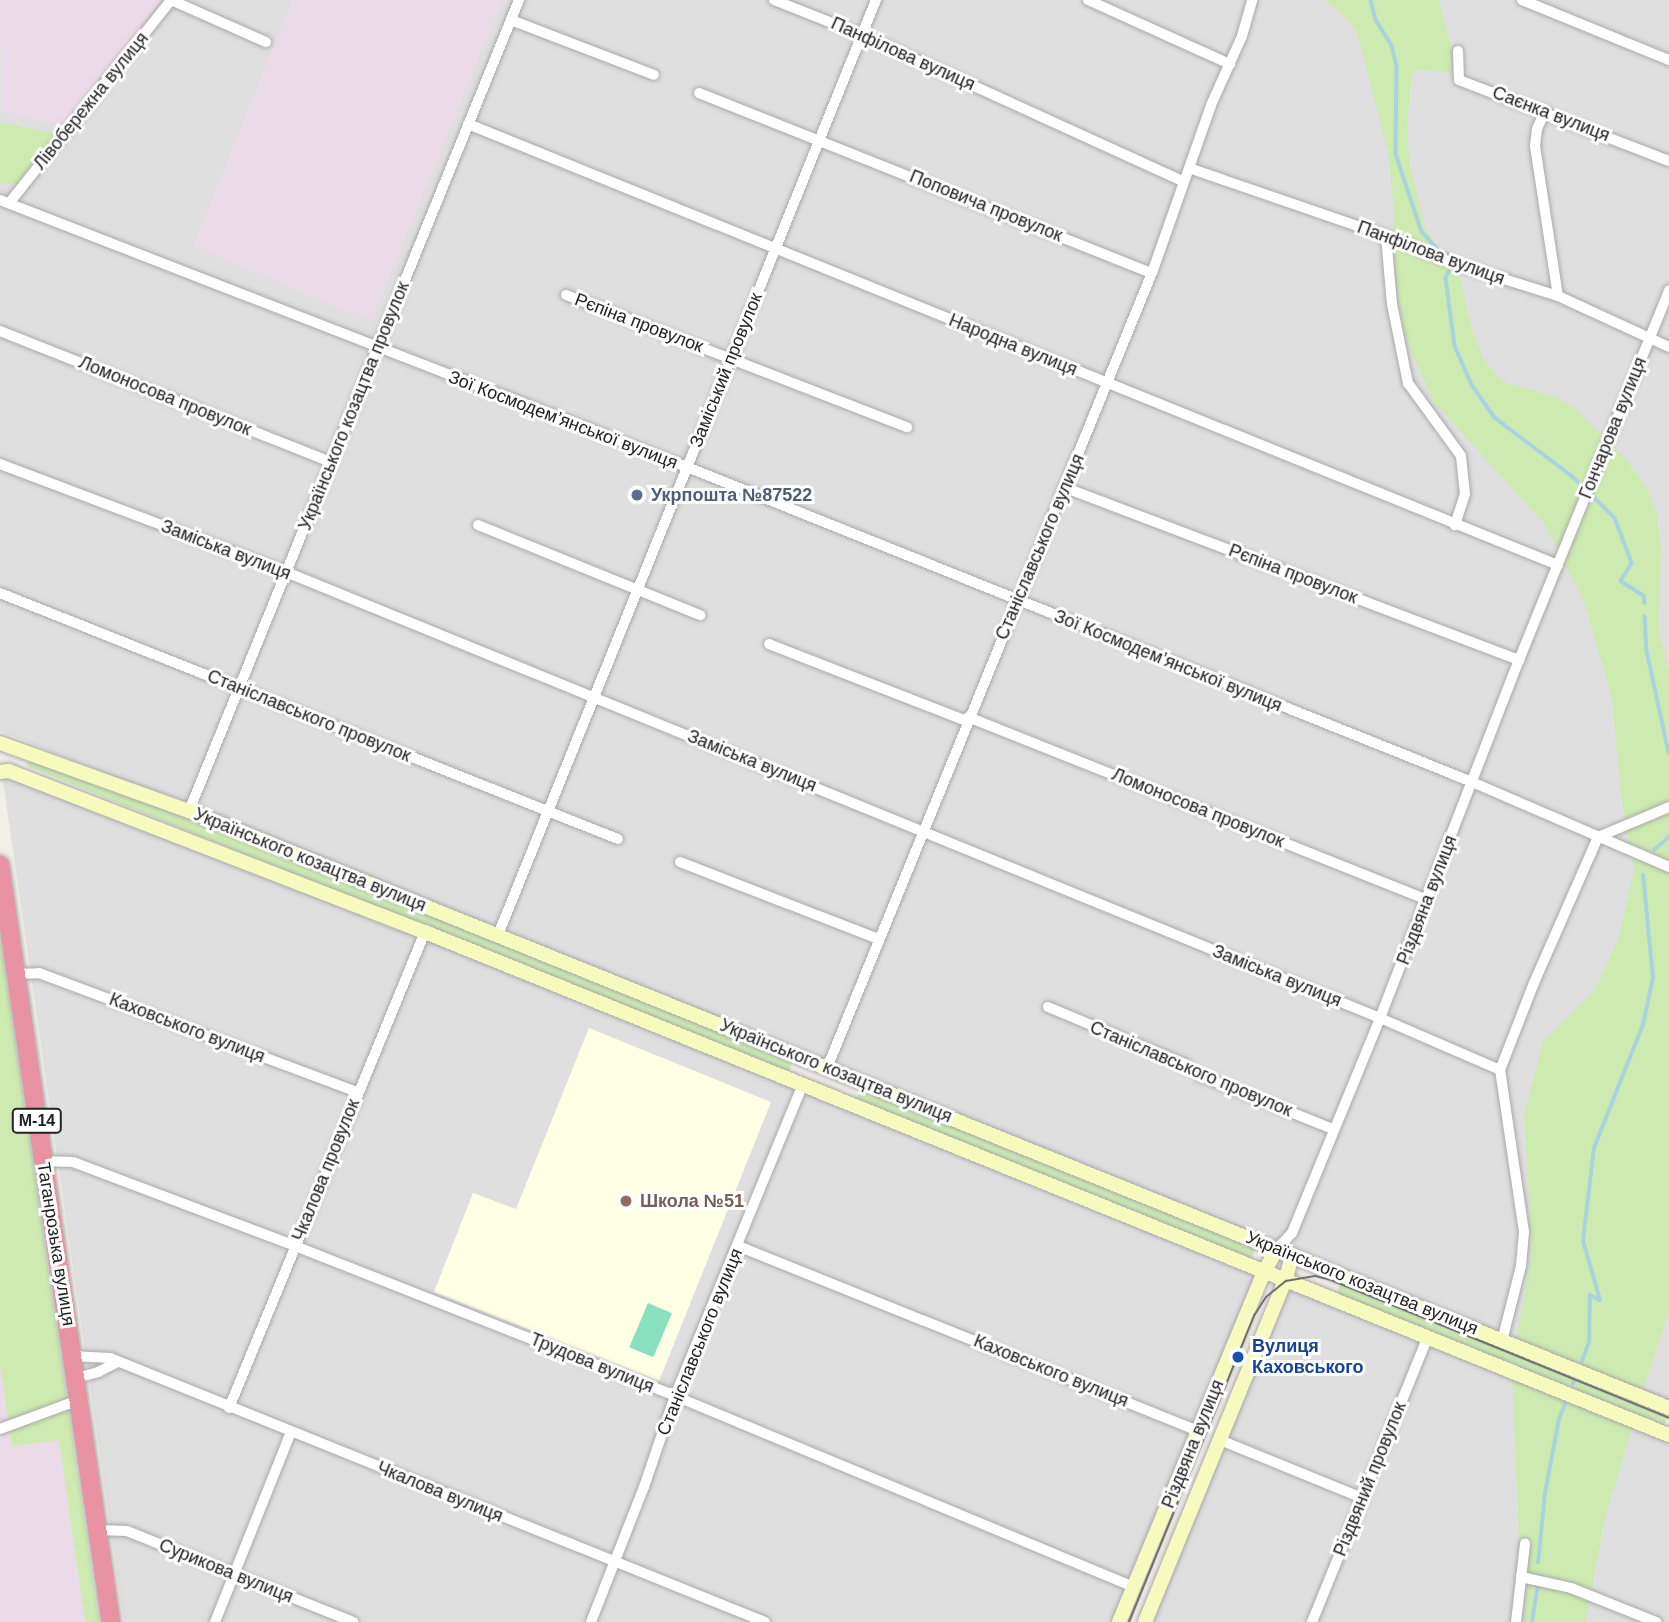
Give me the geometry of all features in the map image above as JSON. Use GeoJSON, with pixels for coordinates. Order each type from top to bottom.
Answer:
{"type":"FeatureCollection","features":[{"type":"Feature","properties":{"kind":"highway","name":"Таганрозька вулиця"},"geometry":{"type":"LineString","coordinates":[[0,865],[111,1622]]}},
{"type":"Feature","properties":{"kind":"street"},"geometry":{"type":"LineString","coordinates":[[171,0],[267,41]]}},
{"type":"Feature","properties":{"kind":"street","name":"Лівобережна вулиця"},"geometry":{"type":"LineString","coordinates":[[5,201],[171,0]]}},
{"type":"Feature","properties":{"kind":"street","name":"Українського козацтва провулок"},"geometry":{"type":"LineString","coordinates":[[189,811],[519,0]]}},
{"type":"Feature","properties":{"kind":"street","name":"Панфілова вулиця"},"geometry":{"type":"LineString","coordinates":[[774,0],[862,35],[1183,181]]}},
{"type":"Feature","properties":{"kind":"street","name":"Заміський провулок"},"geometry":{"type":"LineString","coordinates":[[498,935],[876,0]]}},
{"type":"Feature","properties":{"kind":"street"},"geometry":{"type":"LineString","coordinates":[[1088,0],[1230,64]]}},
{"type":"Feature","properties":{"kind":"street","name":"Станіславського вулиця"},"geometry":{"type":"LineString","coordinates":[[818,1090],[967,719],[1066,488],[1152,273],[1183,181],[1211,105],[1230,64],[1252,0]]}},
{"type":"Feature","properties":{"kind":"street"},"geometry":{"type":"LineString","coordinates":[[1522,0],[1669,60]]}},
{"type":"Feature","properties":{"kind":"street"},"geometry":{"type":"LineString","coordinates":[[511,20],[654,75]]}},
{"type":"Feature","properties":{"kind":"street","name":"Саєнка вулиця"},"geometry":{"type":"LineString","coordinates":[[1458,51],[1458,79],[1669,160]]}},
{"type":"Feature","properties":{"kind":"street","name":"Поповича провулок"},"geometry":{"type":"LineString","coordinates":[[699,93],[820,138],[1152,273]]}},
{"type":"Feature","properties":{"kind":"street"},"geometry":{"type":"LineString","coordinates":[[1545,111],[1537,129],[1535,146],[1558,296]]}},
{"type":"Feature","properties":{"kind":"street","name":"Народна вулиця"},"geometry":{"type":"LineString","coordinates":[[468,124],[1558,565]]}},
{"type":"Feature","properties":{"kind":"street","name":"Панфілова вулиця"},"geometry":{"type":"LineString","coordinates":[[1189,169],[1387,236],[1450,262],[1558,296],[1669,347]]}},
{"type":"Feature","properties":{"kind":"street","name":"Зої Космодем’янської вулиця"},"geometry":{"type":"LineString","coordinates":[[5,201],[687,467],[1017,602],[1472,782],[1669,867]]}},
{"type":"Feature","properties":{"kind":"street"},"geometry":{"type":"LineString","coordinates":[[1387,236],[1392,304],[1408,383],[1461,456],[1465,494],[1455,525]]}},
{"type":"Feature","properties":{"kind":"street","name":"Гончарова вулиця"},"geometry":{"type":"LineString","coordinates":[[1558,565],[1669,290]]}},
{"type":"Feature","properties":{"kind":"street","name":"Рєпіна провулок"},"geometry":{"type":"LineString","coordinates":[[566,295],[907,427]]}},
{"type":"Feature","properties":{"kind":"street","name":"Ломоносова провулок"},"geometry":{"type":"LineString","coordinates":[[0,331],[331,462]]}},
{"type":"Feature","properties":{"kind":"street","name":"Заміська вулиця"},"geometry":{"type":"LineString","coordinates":[[0,464],[286,572],[1380,1018],[1500,1070]]}},
{"type":"Feature","properties":{"kind":"street","name":"Рєпіна провулок"},"geometry":{"type":"LineString","coordinates":[[1066,488],[1519,660]]}},
{"type":"Feature","properties":{"kind":"street"},"geometry":{"type":"LineString","coordinates":[[478,525],[700,615]]}},
{"type":"Feature","properties":{"kind":"street","name":"Різдвяна вулиця"},"geometry":{"type":"LineString","coordinates":[[1119,1622],[1265,1270],[1292,1233],[1428,900],[1558,565]]}},
{"type":"Feature","properties":{"kind":"street","name":"Станіславського провулок"},"geometry":{"type":"LineString","coordinates":[[0,593],[618,839]]}},
{"type":"Feature","properties":{"kind":"street","name":"Ломоносова провулок"},"geometry":{"type":"LineString","coordinates":[[769,644],[1428,900]]}},
{"type":"Feature","properties":{"kind":"street","name":"Українського козацтва вулиця"},"geometry":{"type":"LineString","coordinates":[[0,743],[189,811],[1669,1408]]}},
{"type":"Feature","properties":{"kind":"street","name":"Українського козацтва вулиця"},"geometry":{"type":"LineString","coordinates":[[0,772],[9,771],[425,932],[1669,1435]]}},
{"type":"Feature","properties":{"kind":"street"},"geometry":{"type":"LineString","coordinates":[[1502,1340],[1521,1266],[1524,1232],[1500,1070],[1534,983],[1598,837],[1666,808]]}},
{"type":"Feature","properties":{"kind":"street"},"geometry":{"type":"LineString","coordinates":[[680,862],[879,939]]}},
{"type":"Feature","properties":{"kind":"street","name":"Чкалова провулок"},"geometry":{"type":"LineString","coordinates":[[229,1408],[425,932]]}},
{"type":"Feature","properties":{"kind":"street","name":"Каховського вулиця"},"geometry":{"type":"LineString","coordinates":[[16,974],[40,973],[357,1093]]}},
{"type":"Feature","properties":{"kind":"street","name":"Станіславського провулок"},"geometry":{"type":"LineString","coordinates":[[1048,1007],[1184,1064],[1201,1076],[1334,1129]]}},
{"type":"Feature","properties":{"kind":"street","name":"Станіславського вулиця"},"geometry":{"type":"LineString","coordinates":[[591,1622],[644,1487],[675,1396],[813,1062]]}},
{"type":"Feature","properties":{"kind":"street","name":"Трудова вулиця"},"geometry":{"type":"LineString","coordinates":[[43,1161],[73,1162],[295,1246],[675,1396],[1133,1587]]}},
{"type":"Feature","properties":{"kind":"street","name":"Різдвяна вулиця"},"geometry":{"type":"LineString","coordinates":[[1145,1622],[1286,1279],[1292,1255],[1292,1233]]}},
{"type":"Feature","properties":{"kind":"street","name":"Каховського вулиця"},"geometry":{"type":"LineString","coordinates":[[738,1246],[1362,1498]]}},
{"type":"Feature","properties":{"kind":"street","name":"Різдвяний провулок"},"geometry":{"type":"LineString","coordinates":[[1312,1622],[1428,1337]]}},
{"type":"Feature","properties":{"kind":"street","name":"Чкалова вулиця"},"geometry":{"type":"LineString","coordinates":[[72,1356],[107,1357],[116,1363],[765,1622]]}},
{"type":"Feature","properties":{"kind":"street"},"geometry":{"type":"LineString","coordinates":[[76,1378],[98,1372],[116,1363]]}},
{"type":"Feature","properties":{"kind":"street"},"geometry":{"type":"LineString","coordinates":[[0,1429],[79,1400]]}},
{"type":"Feature","properties":{"kind":"street"},"geometry":{"type":"LineString","coordinates":[[215,1622],[291,1432]]}},
{"type":"Feature","properties":{"kind":"street","name":"Сурикова вулиця"},"geometry":{"type":"LineString","coordinates":[[98,1530],[127,1531],[353,1622]]}},
{"type":"Feature","properties":{"kind":"street"},"geometry":{"type":"LineString","coordinates":[[1516,1622],[1525,1544]]}},
{"type":"Feature","properties":{"kind":"street"},"geometry":{"type":"LineString","coordinates":[[1521,1577],[1571,1588],[1656,1622]]}},
{"type":"Feature","properties":{"kind":"shaded area"},"geometry":{"type":"Polygon","coordinates":[[[0,0],[1669,0],[1669,1404],[0,731],[0,0]]]}},
{"type":"Feature","properties":{"kind":"shaded area"},"geometry":{"type":"Polygon","coordinates":[[[0,0],[167,0],[66,125],[2,112],[0,0]]]}},
{"type":"Feature","properties":{"kind":"shaded area"},"geometry":{"type":"Polygon","coordinates":[[[292,0],[502,0],[371,321],[193,246],[292,0]]]}},
{"type":"Feature","properties":{"kind":"shaded area"},"geometry":{"type":"Polygon","coordinates":[[[1,767],[1260,1272],[1115,1622],[124,1622],[1,767]]]}},
{"type":"Feature","properties":{"kind":"shaded area","name":"Школа №51"},"geometry":{"type":"Polygon","coordinates":[[[589,1028],[771,1102],[659,1381],[434,1292],[473,1193],[516,1209],[589,1028]]]}},
{"type":"Feature","properties":{"kind":"shaded area"},"geometry":{"type":"Polygon","coordinates":[[[1298,1287],[1669,1438],[1669,1622],[1149,1622],[1284,1294],[1298,1287]]]}},
{"type":"Feature","properties":{"kind":"shaded area"},"geometry":{"type":"Polygon","coordinates":[[[0,1365],[12,1446],[59,1439],[85,1622],[0,1622],[0,1365]]]}},
{"type":"Feature","properties":{"kind":"green space"},"geometry":{"type":"Polygon","coordinates":[[[1324,0],[1438,0],[1456,63],[1451,73],[1417,69],[1412,74],[1407,121],[1409,162],[1425,228],[1460,279],[1473,333],[1485,362],[1504,382],[1556,397],[1574,408],[1625,458],[1646,486],[1656,511],[1661,546],[1659,631],[1669,671],[1669,1312],[1642,1393],[1516,1342],[1532,1251],[1524,1115],[1543,1042],[1595,990],[1618,939],[1634,870],[1620,788],[1612,698],[1584,601],[1545,525],[1434,402],[1405,338],[1391,255],[1394,212],[1388,152],[1357,32],[1343,15],[1324,0]]]}},
{"type":"Feature","properties":{"kind":"green space"},"geometry":{"type":"Polygon","coordinates":[[[0,122],[58,134],[18,184],[0,184],[0,122]]]}},
{"type":"Feature","properties":{"kind":"green space"},"geometry":{"type":"Polygon","coordinates":[[[32,754],[794,1058],[788,1073],[27,766],[32,754]]]}},
{"type":"Feature","properties":{"kind":"green space"},"geometry":{"type":"Polygon","coordinates":[[[0,941],[99,1622],[85,1622],[59,1440],[12,1446],[0,1365],[0,941]]]}},
{"type":"Feature","properties":{"kind":"green space"},"geometry":{"type":"Polygon","coordinates":[[[862,1085],[1257,1245],[1251,1260],[856,1101],[862,1085]]]}},
{"type":"Feature","properties":{"kind":"green space"},"geometry":{"type":"Polygon","coordinates":[[[1342,1280],[1669,1412],[1663,1428],[1336,1296],[1342,1280]]]}},
{"type":"Feature","properties":{"kind":"green space"},"geometry":{"type":"Polygon","coordinates":[[[648,1303],[672,1313],[653,1357],[629,1347],[648,1303]]]}},
{"type":"Feature","properties":{"kind":"green space"},"geometry":{"type":"Polygon","coordinates":[[[1512,1374],[1633,1424],[1604,1522],[1586,1622],[1524,1622],[1527,1588],[1519,1537],[1512,1374]]]}},
{"type":"Feature","properties":{"kind":"waterway"},"geometry":{"type":"LineString","coordinates":[[1371,0],[1376,20],[1392,46],[1397,66],[1396,154],[1422,232],[1440,251],[1455,256]]}},
{"type":"Feature","properties":{"kind":"waterway"},"geometry":{"type":"LineString","coordinates":[[1449,272],[1446,278],[1455,346],[1472,385],[1494,417],[1572,476],[1615,518],[1632,563],[1621,581],[1644,596],[1645,603]]}},
{"type":"Feature","properties":{"kind":"waterway"},"geometry":{"type":"LineString","coordinates":[[1645,616],[1647,651],[1669,753]]}},
{"type":"Feature","properties":{"kind":"waterway"},"geometry":{"type":"LineString","coordinates":[[1654,850],[1669,837]]}},
{"type":"Feature","properties":{"kind":"waterway"},"geometry":{"type":"LineString","coordinates":[[1582,1361],[1589,1342],[1590,1295],[1600,1300],[1583,1241],[1594,1148],[1643,1025],[1653,978],[1643,875]]}},
{"type":"Feature","properties":{"kind":"waterway"},"geometry":{"type":"LineString","coordinates":[[1538,1563],[1545,1493],[1559,1419],[1565,1404]]}},
{"type":"Feature","properties":{"kind":"waterway"},"geometry":{"type":"LineString","coordinates":[[1532,1622],[1538,1583]]}},
{"type":"Feature","properties":{"kind":"tram line"},"geometry":{"type":"LineString","coordinates":[[1129,1622],[1255,1314],[1266,1297],[1286,1281],[1315,1276],[1331,1280],[1669,1418]]}},
{"type":"Feature","properties":{"kind":"place","name":"Укрпошта №87522"},"geometry":{"type":"Point","coordinates":[637,495]}},
{"type":"Feature","properties":{"kind":"place","name":"Школа №51"},"geometry":{"type":"Point","coordinates":[626,1201]}},
{"type":"Feature","properties":{"kind":"place","name":"Вулиця Каховського"},"geometry":{"type":"Point","coordinates":[1238,1357]}}]}
